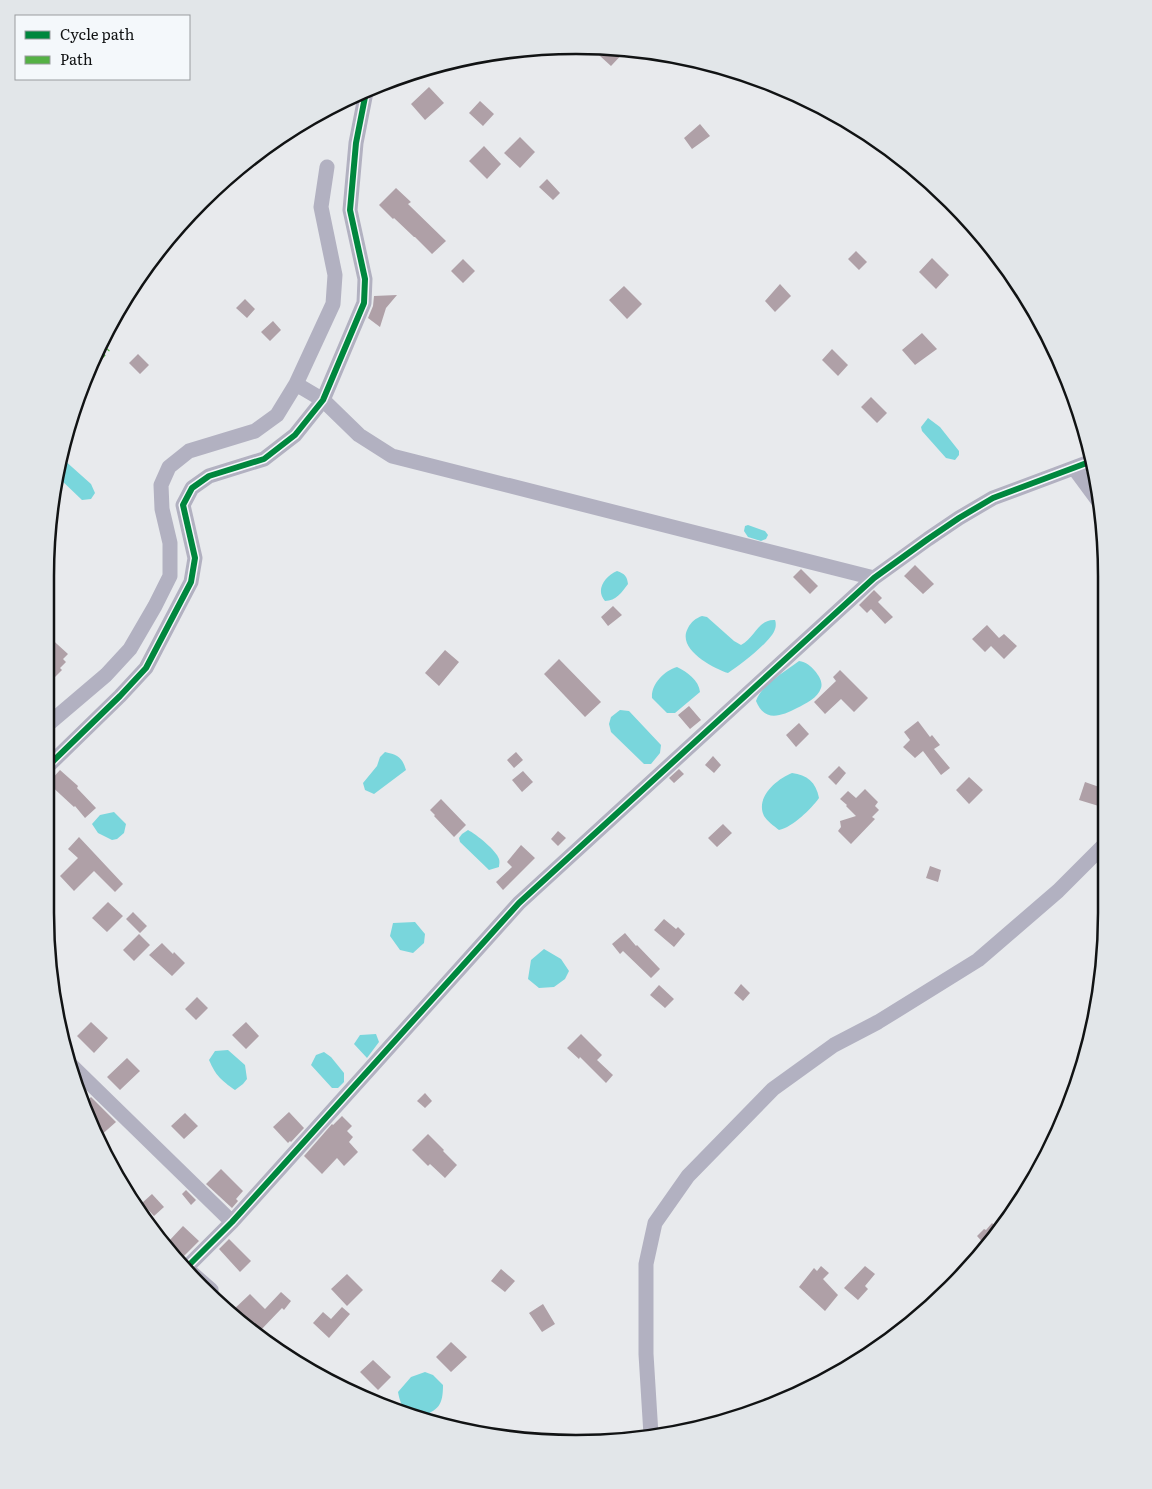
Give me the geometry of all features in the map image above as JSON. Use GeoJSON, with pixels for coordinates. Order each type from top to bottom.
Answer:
{"type":"FeatureCollection","features":[{"type":"Feature","properties":{"kind":"street"},"geometry":{"type":"LineString","coordinates":[[54,760],[146,668],[191,582],[195,558],[183,505],[192,488],[208,476],[264,459],[295,434],[323,400],[364,303],[365,279],[350,210],[356,143],[365,99]]}},
{"type":"Feature","properties":{"kind":"street"},"geometry":{"type":"LineString","coordinates":[[54,719],[106,675],[130,649],[170,576],[170,543],[162,509],[161,485],[169,467],[189,451],[255,431],[277,414],[296,384],[333,304],[335,275],[321,207],[327,166]]}},
{"type":"Feature","properties":{"kind":"street"},"geometry":{"type":"LineString","coordinates":[[296,384],[323,400],[359,435],[392,456],[874,578]]}},
{"type":"Feature","properties":{"kind":"street"},"geometry":{"type":"LineString","coordinates":[[190,1265],[232,1222],[519,903],[874,578],[959,518],[994,498],[1085,463]]}},
{"type":"Feature","properties":{"kind":"street"},"geometry":{"type":"LineString","coordinates":[[1074,468],[1091,491]]}},
{"type":"Feature","properties":{"kind":"street"},"geometry":{"type":"LineString","coordinates":[[651,1430],[646,1354],[646,1264],[655,1223],[688,1176],[774,1089],[834,1046],[878,1022],[978,960],[1058,892],[1098,851]]}},
{"type":"Feature","properties":{"kind":"street"},"geometry":{"type":"LineString","coordinates":[[79,1072],[232,1222]]}},
{"type":"Feature","properties":{"kind":"water"},"geometry":{"type":"Polygon","coordinates":[[[928,418],[940,427],[959,451],[959,455],[955,460],[946,458],[922,431],[921,427],[928,418]]]}},
{"type":"Feature","properties":{"kind":"water"},"geometry":{"type":"Polygon","coordinates":[[[67,462],[91,484],[95,493],[91,499],[82,500],[63,482],[67,462]]]}},
{"type":"Feature","properties":{"kind":"water"},"geometry":{"type":"Polygon","coordinates":[[[748,525],[765,531],[768,535],[766,539],[761,541],[748,537],[744,531],[745,526],[748,525]]]}},
{"type":"Feature","properties":{"kind":"water"},"geometry":{"type":"Polygon","coordinates":[[[617,571],[625,576],[628,584],[616,598],[605,601],[602,597],[601,588],[605,580],[617,571]]]}},
{"type":"Feature","properties":{"kind":"water"},"geometry":{"type":"Polygon","coordinates":[[[702,616],[707,617],[741,645],[764,622],[775,620],[776,627],[773,634],[762,646],[728,673],[706,662],[691,650],[687,643],[688,628],[694,620],[702,616]]]}},
{"type":"Feature","properties":{"kind":"water"},"geometry":{"type":"Polygon","coordinates":[[[799,661],[808,664],[818,675],[821,684],[819,692],[807,703],[785,713],[774,716],[764,712],[756,701],[763,689],[799,661]]]}},
{"type":"Feature","properties":{"kind":"water"},"geometry":{"type":"Polygon","coordinates":[[[677,667],[695,680],[700,692],[675,713],[667,713],[652,698],[652,693],[659,679],[677,667]]]}},
{"type":"Feature","properties":{"kind":"water"},"geometry":{"type":"Polygon","coordinates":[[[620,710],[629,711],[661,745],[660,753],[651,764],[644,764],[611,732],[609,724],[611,717],[620,710]]]}},
{"type":"Feature","properties":{"kind":"water"},"geometry":{"type":"Polygon","coordinates":[[[385,752],[399,757],[406,770],[374,794],[365,790],[363,783],[377,766],[380,757],[385,752]]]}},
{"type":"Feature","properties":{"kind":"water"},"geometry":{"type":"Polygon","coordinates":[[[792,773],[810,780],[818,792],[819,798],[796,821],[779,830],[764,816],[762,802],[774,784],[792,773]]]}},
{"type":"Feature","properties":{"kind":"water"},"geometry":{"type":"Polygon","coordinates":[[[114,812],[126,824],[124,833],[117,839],[112,840],[98,833],[92,824],[100,815],[114,812]]]}},
{"type":"Feature","properties":{"kind":"water"},"geometry":{"type":"Polygon","coordinates":[[[468,830],[490,847],[499,859],[499,867],[489,870],[460,842],[459,838],[468,830]]]}},
{"type":"Feature","properties":{"kind":"water"},"geometry":{"type":"Polygon","coordinates":[[[415,922],[425,934],[424,943],[413,953],[400,950],[390,936],[393,923],[415,922]]]}},
{"type":"Feature","properties":{"kind":"water"},"geometry":{"type":"Polygon","coordinates":[[[544,949],[561,959],[569,971],[565,979],[554,987],[539,988],[528,979],[531,960],[544,949]]]}},
{"type":"Feature","properties":{"kind":"water"},"geometry":{"type":"Polygon","coordinates":[[[376,1034],[379,1042],[367,1058],[354,1044],[360,1035],[376,1034]]]}},
{"type":"Feature","properties":{"kind":"water"},"geometry":{"type":"Polygon","coordinates":[[[228,1050],[245,1065],[247,1079],[235,1090],[219,1077],[209,1060],[215,1051],[228,1050]]]}},
{"type":"Feature","properties":{"kind":"water"},"geometry":{"type":"Polygon","coordinates":[[[324,1052],[331,1057],[344,1073],[344,1082],[338,1088],[332,1088],[311,1065],[316,1055],[324,1052]]]}},
{"type":"Feature","properties":{"kind":"water"},"geometry":{"type":"Polygon","coordinates":[[[425,1372],[433,1375],[443,1385],[441,1402],[432,1412],[428,1414],[403,1406],[398,1392],[411,1377],[425,1372]]]}},
{"type":"Feature","properties":{"kind":"building"},"geometry":{"type":"Polygon","coordinates":[[[599,55],[620,56],[611,66],[599,55]]]}},
{"type":"Feature","properties":{"kind":"building"},"geometry":{"type":"Polygon","coordinates":[[[429,87],[444,103],[425,120],[411,104],[429,87]]]}},
{"type":"Feature","properties":{"kind":"building"},"geometry":{"type":"Polygon","coordinates":[[[480,101],[494,114],[483,126],[469,113],[480,101]]]}},
{"type":"Feature","properties":{"kind":"building"},"geometry":{"type":"Polygon","coordinates":[[[700,124],[710,136],[692,149],[684,138],[700,124]]]}},
{"type":"Feature","properties":{"kind":"building"},"geometry":{"type":"Polygon","coordinates":[[[520,137],[535,152],[520,168],[504,153],[520,137]]]}},
{"type":"Feature","properties":{"kind":"building"},"geometry":{"type":"Polygon","coordinates":[[[484,146],[501,164],[487,179],[469,161],[484,146]]]}},
{"type":"Feature","properties":{"kind":"building"},"geometry":{"type":"Polygon","coordinates":[[[547,179],[560,193],[553,200],[539,187],[547,179]]]}},
{"type":"Feature","properties":{"kind":"building"},"geometry":{"type":"Polygon","coordinates":[[[396,188],[411,202],[408,204],[446,241],[432,254],[379,205],[396,188]]]}},
{"type":"Feature","properties":{"kind":"building"},"geometry":{"type":"Polygon","coordinates":[[[856,251],[867,262],[859,270],[848,259],[856,251]]]}},
{"type":"Feature","properties":{"kind":"building"},"geometry":{"type":"Polygon","coordinates":[[[932,258],[949,275],[936,289],[919,272],[932,258]]]}},
{"type":"Feature","properties":{"kind":"building"},"geometry":{"type":"Polygon","coordinates":[[[463,259],[475,271],[463,283],[451,271],[463,259]]]}},
{"type":"Feature","properties":{"kind":"building"},"geometry":{"type":"Polygon","coordinates":[[[780,284],[791,296],[775,312],[765,301],[780,284]]]}},
{"type":"Feature","properties":{"kind":"building"},"geometry":{"type":"Polygon","coordinates":[[[624,286],[642,304],[627,319],[609,300],[624,286]]]}},
{"type":"Feature","properties":{"kind":"building"},"geometry":{"type":"Polygon","coordinates":[[[397,295],[386,308],[380,327],[368,318],[373,306],[374,296],[397,295]]]}},
{"type":"Feature","properties":{"kind":"building"},"geometry":{"type":"Polygon","coordinates":[[[245,299],[255,309],[247,318],[236,308],[245,299]]]}},
{"type":"Feature","properties":{"kind":"building"},"geometry":{"type":"Polygon","coordinates":[[[273,321],[281,330],[270,341],[261,332],[273,321]]]}},
{"type":"Feature","properties":{"kind":"building"},"geometry":{"type":"Polygon","coordinates":[[[922,333],[937,349],[915,365],[902,350],[922,333]]]}},
{"type":"Feature","properties":{"kind":"building"},"geometry":{"type":"Polygon","coordinates":[[[832,349],[848,365],[838,376],[822,360],[832,349]]]}},
{"type":"Feature","properties":{"kind":"building"},"geometry":{"type":"Polygon","coordinates":[[[138,354],[149,365],[140,374],[129,363],[138,354]]]}},
{"type":"Feature","properties":{"kind":"building"},"geometry":{"type":"Polygon","coordinates":[[[871,397],[887,413],[877,423],[861,407],[871,397]]]}},
{"type":"Feature","properties":{"kind":"building"},"geometry":{"type":"Polygon","coordinates":[[[915,565],[934,584],[923,594],[904,576],[915,565]]]}},
{"type":"Feature","properties":{"kind":"building"},"geometry":{"type":"Polygon","coordinates":[[[801,569],[818,586],[810,594],[793,577],[801,569]]]}},
{"type":"Feature","properties":{"kind":"building"},"geometry":{"type":"Polygon","coordinates":[[[874,590],[882,598],[878,602],[893,617],[885,624],[871,609],[867,613],[859,605],[874,590]]]}},
{"type":"Feature","properties":{"kind":"building"},"geometry":{"type":"Polygon","coordinates":[[[613,606],[622,615],[608,626],[601,617],[613,606]]]}},
{"type":"Feature","properties":{"kind":"building"},"geometry":{"type":"Polygon","coordinates":[[[987,625],[999,638],[1004,634],[1017,646],[1004,659],[991,646],[985,652],[972,639],[987,625]]]}},
{"type":"Feature","properties":{"kind":"building"},"geometry":{"type":"Polygon","coordinates":[[[54,641],[68,654],[63,659],[66,662],[60,668],[62,670],[54,678],[54,641]]]}},
{"type":"Feature","properties":{"kind":"building"},"geometry":{"type":"Polygon","coordinates":[[[445,650],[459,662],[439,686],[425,673],[445,650]]]}},
{"type":"Feature","properties":{"kind":"building"},"geometry":{"type":"Polygon","coordinates":[[[559,659],[601,702],[585,717],[544,674],[559,659]]]}},
{"type":"Feature","properties":{"kind":"building"},"geometry":{"type":"Polygon","coordinates":[[[840,670],[868,698],[854,712],[841,699],[825,714],[814,702],[836,681],[833,677],[840,670]]]}},
{"type":"Feature","properties":{"kind":"building"},"geometry":{"type":"Polygon","coordinates":[[[689,706],[701,720],[690,729],[678,715],[689,706]]]}},
{"type":"Feature","properties":{"kind":"building"},"geometry":{"type":"Polygon","coordinates":[[[918,721],[930,737],[932,735],[940,745],[934,749],[950,768],[941,775],[923,751],[915,758],[903,747],[910,740],[904,732],[918,721]]]}},
{"type":"Feature","properties":{"kind":"building"},"geometry":{"type":"Polygon","coordinates":[[[799,723],[809,734],[796,747],[786,735],[799,723]]]}},
{"type":"Feature","properties":{"kind":"building"},"geometry":{"type":"Polygon","coordinates":[[[516,752],[523,760],[514,768],[507,760],[516,752]]]}},
{"type":"Feature","properties":{"kind":"building"},"geometry":{"type":"Polygon","coordinates":[[[713,756],[721,765],[714,773],[705,765],[713,756]]]}},
{"type":"Feature","properties":{"kind":"building"},"geometry":{"type":"Polygon","coordinates":[[[839,766],[846,773],[836,785],[828,777],[839,766]]]}},
{"type":"Feature","properties":{"kind":"building"},"geometry":{"type":"Polygon","coordinates":[[[679,769],[684,774],[674,783],[669,778],[679,769]]]}},
{"type":"Feature","properties":{"kind":"building"},"geometry":{"type":"Polygon","coordinates":[[[60,770],[78,786],[77,788],[96,808],[85,818],[75,806],[54,789],[54,776],[60,770]]]}},
{"type":"Feature","properties":{"kind":"building"},"geometry":{"type":"Polygon","coordinates":[[[523,771],[533,782],[522,792],[512,780],[523,771]]]}},
{"type":"Feature","properties":{"kind":"building"},"geometry":{"type":"Polygon","coordinates":[[[969,777],[983,790],[969,804],[956,790],[969,777]]]}},
{"type":"Feature","properties":{"kind":"building"},"geometry":{"type":"Polygon","coordinates":[[[1085,782],[1098,787],[1098,806],[1079,800],[1085,782]]]}},
{"type":"Feature","properties":{"kind":"building"},"geometry":{"type":"Polygon","coordinates":[[[865,789],[878,802],[875,806],[879,810],[872,817],[875,819],[851,844],[838,831],[841,827],[840,821],[856,816],[840,799],[848,791],[856,798],[865,789]]]}},
{"type":"Feature","properties":{"kind":"building"},"geometry":{"type":"Polygon","coordinates":[[[441,799],[466,825],[454,837],[430,810],[441,799]]]}},
{"type":"Feature","properties":{"kind":"building"},"geometry":{"type":"Polygon","coordinates":[[[723,824],[732,833],[717,847],[708,838],[723,824]]]}},
{"type":"Feature","properties":{"kind":"building"},"geometry":{"type":"Polygon","coordinates":[[[558,831],[566,838],[558,846],[551,839],[558,831]]]}},
{"type":"Feature","properties":{"kind":"building"},"geometry":{"type":"Polygon","coordinates":[[[79,837],[123,884],[115,892],[94,871],[74,891],[60,876],[78,858],[68,849],[79,837]]]}},
{"type":"Feature","properties":{"kind":"building"},"geometry":{"type":"Polygon","coordinates":[[[521,845],[535,858],[503,890],[496,882],[512,867],[507,862],[521,845]]]}},
{"type":"Feature","properties":{"kind":"building"},"geometry":{"type":"Polygon","coordinates":[[[930,866],[941,870],[938,882],[926,878],[930,866]]]}},
{"type":"Feature","properties":{"kind":"building"},"geometry":{"type":"Polygon","coordinates":[[[108,902],[123,916],[107,932],[92,918],[108,902]]]}},
{"type":"Feature","properties":{"kind":"building"},"geometry":{"type":"Polygon","coordinates":[[[133,912],[147,926],[140,933],[126,919],[133,912]]]}},
{"type":"Feature","properties":{"kind":"building"},"geometry":{"type":"Polygon","coordinates":[[[664,919],[676,929],[678,927],[685,934],[674,947],[654,930],[664,919]]]}},
{"type":"Feature","properties":{"kind":"building"},"geometry":{"type":"Polygon","coordinates":[[[625,933],[660,969],[651,978],[623,951],[620,954],[612,944],[625,933]]]}},
{"type":"Feature","properties":{"kind":"building"},"geometry":{"type":"Polygon","coordinates":[[[139,934],[150,945],[134,961],[123,950],[139,934]]]}},
{"type":"Feature","properties":{"kind":"building"},"geometry":{"type":"Polygon","coordinates":[[[162,943],[185,963],[172,976],[149,955],[162,943]]]}},
{"type":"Feature","properties":{"kind":"building"},"geometry":{"type":"Polygon","coordinates":[[[741,984],[750,993],[743,1001],[734,993],[741,984]]]}},
{"type":"Feature","properties":{"kind":"building"},"geometry":{"type":"Polygon","coordinates":[[[659,985],[674,999],[665,1008],[650,995],[659,985]]]}},
{"type":"Feature","properties":{"kind":"building"},"geometry":{"type":"Polygon","coordinates":[[[197,997],[208,1008],[196,1020],[185,1009],[197,997]]]}},
{"type":"Feature","properties":{"kind":"building"},"geometry":{"type":"Polygon","coordinates":[[[91,1022],[108,1038],[94,1053],[77,1036],[91,1022]]]}},
{"type":"Feature","properties":{"kind":"building"},"geometry":{"type":"Polygon","coordinates":[[[246,1022],[259,1036],[246,1049],[232,1035],[246,1022]]]}},
{"type":"Feature","properties":{"kind":"building"},"geometry":{"type":"Polygon","coordinates":[[[581,1034],[602,1055],[597,1060],[613,1075],[606,1083],[580,1057],[579,1059],[567,1048],[581,1034]]]}},
{"type":"Feature","properties":{"kind":"building"},"geometry":{"type":"Polygon","coordinates":[[[127,1058],[140,1071],[120,1090],[107,1077],[127,1058]]]}},
{"type":"Feature","properties":{"kind":"building"},"geometry":{"type":"Polygon","coordinates":[[[425,1093],[432,1101],[425,1108],[417,1101],[425,1093]]]}},
{"type":"Feature","properties":{"kind":"building"},"geometry":{"type":"Polygon","coordinates":[[[91,1097],[116,1122],[103,1133],[94,1113],[89,1099],[91,1097]]]}},
{"type":"Feature","properties":{"kind":"building"},"geometry":{"type":"Polygon","coordinates":[[[289,1112],[304,1128],[288,1143],[273,1127],[289,1112]]]}},
{"type":"Feature","properties":{"kind":"building"},"geometry":{"type":"Polygon","coordinates":[[[185,1113],[198,1126],[184,1139],[171,1126],[185,1113]]]}},
{"type":"Feature","properties":{"kind":"building"},"geometry":{"type":"Polygon","coordinates":[[[342,1116],[352,1126],[347,1131],[353,1137],[349,1142],[358,1152],[344,1166],[337,1158],[322,1174],[304,1156],[332,1124],[342,1116]]]}},
{"type":"Feature","properties":{"kind":"building"},"geometry":{"type":"Polygon","coordinates":[[[428,1134],[457,1165],[445,1178],[430,1164],[428,1166],[412,1150],[428,1134]]]}},
{"type":"Feature","properties":{"kind":"building"},"geometry":{"type":"Polygon","coordinates":[[[221,1169],[243,1191],[236,1199],[238,1201],[232,1208],[206,1184],[221,1169]]]}},
{"type":"Feature","properties":{"kind":"building"},"geometry":{"type":"Polygon","coordinates":[[[186,1190],[196,1200],[191,1205],[182,1194],[186,1190]]]}},
{"type":"Feature","properties":{"kind":"building"},"geometry":{"type":"Polygon","coordinates":[[[152,1194],[164,1207],[154,1216],[142,1203],[152,1194]]]}},
{"type":"Feature","properties":{"kind":"building"},"geometry":{"type":"Polygon","coordinates":[[[992,1223],[994,1225],[982,1241],[977,1236],[984,1229],[986,1230],[992,1223]]]}},
{"type":"Feature","properties":{"kind":"building"},"geometry":{"type":"Polygon","coordinates":[[[183,1226],[199,1241],[183,1257],[170,1240],[183,1226]]]}},
{"type":"Feature","properties":{"kind":"building"},"geometry":{"type":"Polygon","coordinates":[[[229,1239],[251,1261],[240,1272],[219,1249],[229,1239]]]}},
{"type":"Feature","properties":{"kind":"building"},"geometry":{"type":"Polygon","coordinates":[[[821,1266],[829,1273],[823,1279],[838,1295],[825,1311],[799,1287],[814,1268],[817,1271],[821,1266]]]}},
{"type":"Feature","properties":{"kind":"building"},"geometry":{"type":"Polygon","coordinates":[[[865,1266],[875,1274],[865,1286],[868,1289],[858,1300],[844,1288],[865,1266]]]}},
{"type":"Feature","properties":{"kind":"building"},"geometry":{"type":"Polygon","coordinates":[[[501,1269],[515,1281],[505,1292],[491,1281],[501,1269]]]}},
{"type":"Feature","properties":{"kind":"building"},"geometry":{"type":"Polygon","coordinates":[[[347,1274],[363,1290],[347,1306],[331,1289],[347,1274]]]}},
{"type":"Feature","properties":{"kind":"building"},"geometry":{"type":"Polygon","coordinates":[[[281,1292],[291,1301],[284,1310],[282,1308],[261,1329],[235,1308],[250,1294],[265,1309],[281,1292]]]}},
{"type":"Feature","properties":{"kind":"building"},"geometry":{"type":"Polygon","coordinates":[[[543,1304],[555,1324],[542,1332],[529,1313],[543,1304]]]}},
{"type":"Feature","properties":{"kind":"building"},"geometry":{"type":"Polygon","coordinates":[[[342,1307],[350,1314],[329,1338],[313,1323],[323,1312],[331,1319],[342,1307]]]}},
{"type":"Feature","properties":{"kind":"building"},"geometry":{"type":"Polygon","coordinates":[[[451,1342],[467,1357],[451,1372],[436,1357],[451,1342]]]}},
{"type":"Feature","properties":{"kind":"building"},"geometry":{"type":"Polygon","coordinates":[[[373,1360],[391,1377],[378,1390],[360,1372],[373,1360]]]}},
{"type":"Feature","properties":{"kind":"marked path"},"geometry":{"type":"LineString","coordinates":[[104,353],[108,349]]}},
{"type":"Feature","properties":{"kind":"cycle path"},"geometry":{"type":"LineString","coordinates":[[54,760],[146,668],[191,582],[195,558],[183,505],[192,488],[209,476],[264,459],[295,435],[323,400],[364,303],[365,279],[350,210],[356,143],[365,99]]}},
{"type":"Feature","properties":{"kind":"cycle path"},"geometry":{"type":"LineString","coordinates":[[190,1264],[232,1222],[519,903],[874,578],[959,518],[993,498],[1085,463]]}}]}
